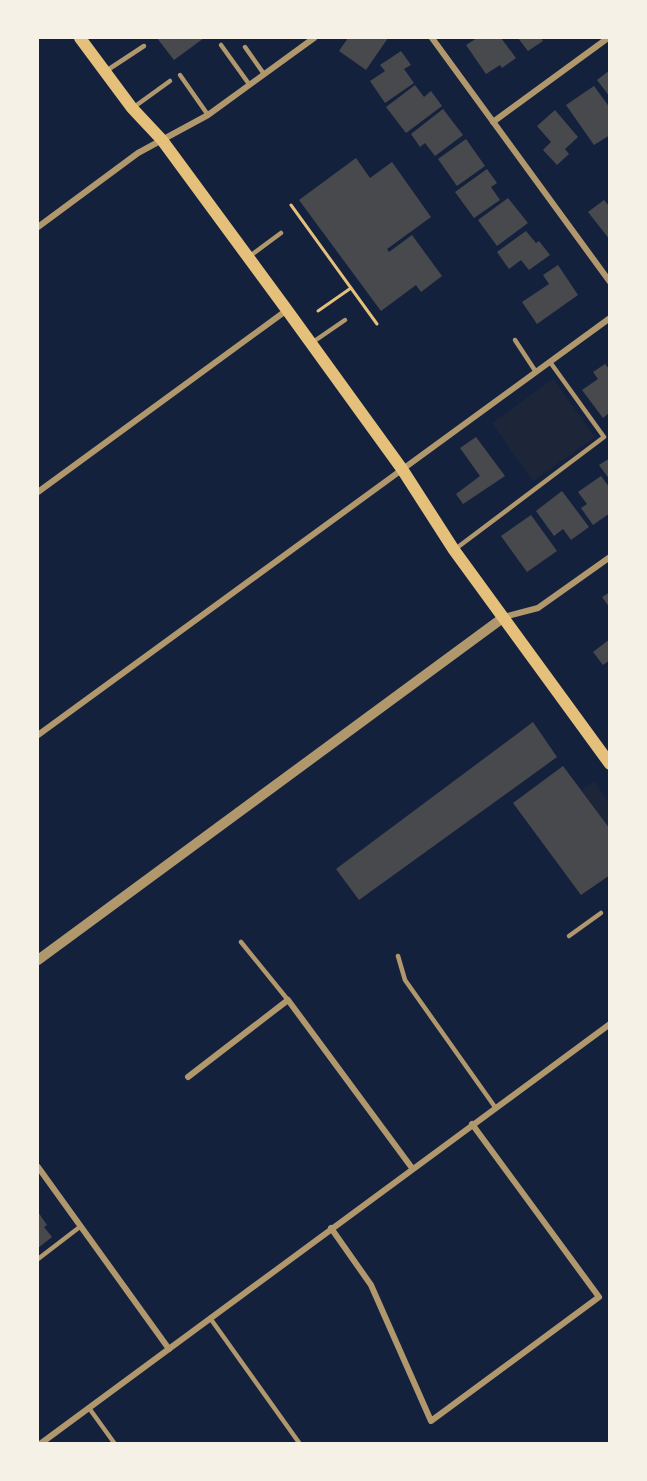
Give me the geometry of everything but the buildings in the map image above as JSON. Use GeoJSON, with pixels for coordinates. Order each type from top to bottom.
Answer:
{"type":"FeatureCollection","features":[{"type":"Feature","properties":{"kind":"main road"},"geometry":{"type":"LineString","coordinates":[[80,38],[132,108],[162,140],[287,310],[402,469],[454,550],[609,764]]}},
{"type":"Feature","properties":{"kind":"street"},"geometry":{"type":"LineString","coordinates":[[38,227],[138,153],[208,115],[314,38]]}},
{"type":"Feature","properties":{"kind":"street"},"geometry":{"type":"LineString","coordinates":[[432,38],[609,282]]}},
{"type":"Feature","properties":{"kind":"street"},"geometry":{"type":"LineString","coordinates":[[493,122],[608,38]]}},
{"type":"Feature","properties":{"kind":"street"},"geometry":{"type":"LineString","coordinates":[[38,492],[287,310]]}},
{"type":"Feature","properties":{"kind":"street"},"geometry":{"type":"LineString","coordinates":[[38,735],[609,318]]}},
{"type":"Feature","properties":{"kind":"street"},"geometry":{"type":"LineString","coordinates":[[38,960],[504,617],[538,608],[609,557]]}},
{"type":"Feature","properties":{"kind":"street"},"geometry":{"type":"LineString","coordinates":[[188,1077],[288,1000],[412,1168]]}},
{"type":"Feature","properties":{"kind":"street"},"geometry":{"type":"LineString","coordinates":[[40,1443],[609,1024]]}},
{"type":"Feature","properties":{"kind":"street"},"geometry":{"type":"LineString","coordinates":[[331,1228],[371,1285],[431,1421],[599,1297],[472,1124]]}},
{"type":"Feature","properties":{"kind":"street"},"geometry":{"type":"LineString","coordinates":[[38,1167],[169,1349]]}},
{"type":"Feature","properties":{"kind":"lane"},"geometry":{"type":"LineString","coordinates":[[221,45],[249,84]]}},
{"type":"Feature","properties":{"kind":"lane"},"geometry":{"type":"LineString","coordinates":[[105,72],[144,46]]}},
{"type":"Feature","properties":{"kind":"lane"},"geometry":{"type":"LineString","coordinates":[[245,47],[264,74]]}},
{"type":"Feature","properties":{"kind":"lane"},"geometry":{"type":"LineString","coordinates":[[180,75],[208,115]]}},
{"type":"Feature","properties":{"kind":"lane"},"geometry":{"type":"LineString","coordinates":[[132,108],[170,81]]}},
{"type":"Feature","properties":{"kind":"lane"},"geometry":{"type":"LineString","coordinates":[[248,257],[281,233]]}},
{"type":"Feature","properties":{"kind":"lane"},"geometry":{"type":"LineString","coordinates":[[311,344],[345,320]]}},
{"type":"Feature","properties":{"kind":"lane"},"geometry":{"type":"LineString","coordinates":[[515,340],[536,372]]}},
{"type":"Feature","properties":{"kind":"lane"},"geometry":{"type":"LineString","coordinates":[[454,550],[604,437],[550,362]]}},
{"type":"Feature","properties":{"kind":"lane"},"geometry":{"type":"LineString","coordinates":[[568,936],[601,913]]}},
{"type":"Feature","properties":{"kind":"lane"},"geometry":{"type":"LineString","coordinates":[[241,942],[288,1000]]}},
{"type":"Feature","properties":{"kind":"lane"},"geometry":{"type":"LineString","coordinates":[[398,956],[405,980],[495,1107]]}},
{"type":"Feature","properties":{"kind":"lane"},"geometry":{"type":"LineString","coordinates":[[38,1258],[81,1226]]}},
{"type":"Feature","properties":{"kind":"lane"},"geometry":{"type":"LineString","coordinates":[[210,1318],[300,1443]]}},
{"type":"Feature","properties":{"kind":"lane"},"geometry":{"type":"LineString","coordinates":[[88,1408],[115,1443]]}},
{"type":"Feature","properties":{"kind":"path"},"geometry":{"type":"LineString","coordinates":[[291,205],[377,324]]}},
{"type":"Feature","properties":{"kind":"path"},"geometry":{"type":"LineString","coordinates":[[318,311],[351,288]]}},
{"type":"Feature","properties":{"kind":"shaded area"},"geometry":{"type":"Polygon","coordinates":[[[553,379],[595,437],[533,481],[492,423],[553,379]]]}},
{"type":"Feature","properties":{"kind":"shaded area"},"geometry":{"type":"Polygon","coordinates":[[[594,781],[609,802],[609,828],[582,790],[594,781]]]}}]}
